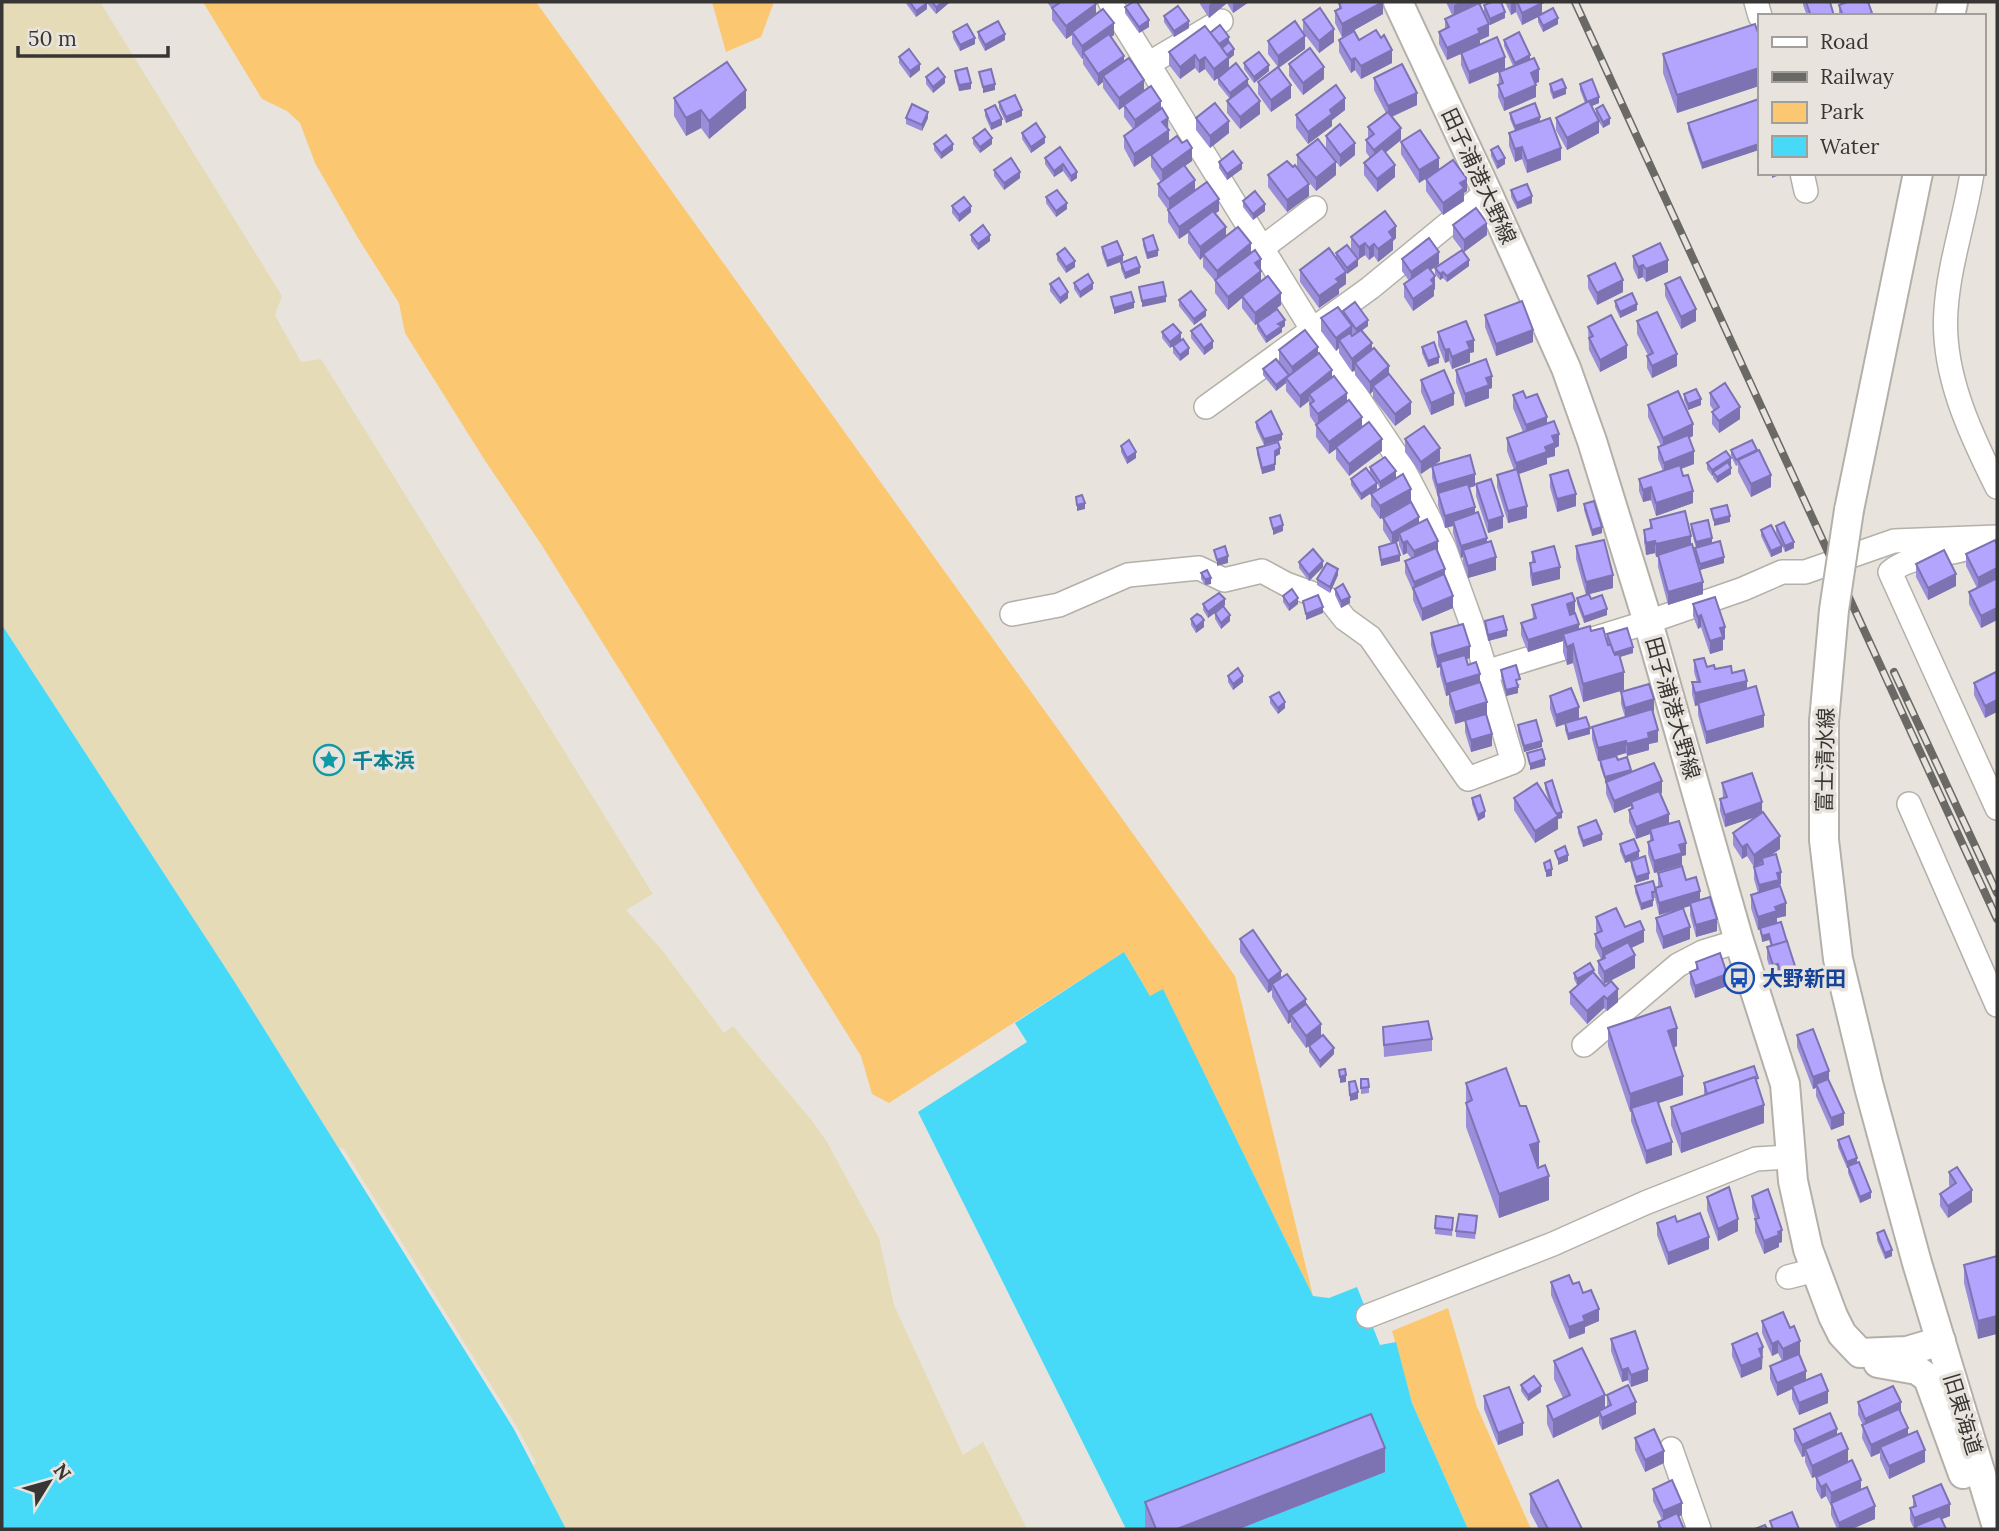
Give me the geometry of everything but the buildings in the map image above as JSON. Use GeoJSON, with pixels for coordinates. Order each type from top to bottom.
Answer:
{"type":"FeatureCollection","features":[{"type":"Feature","properties":{"kind":"main road","name":"田子浦港大野線"},"geometry":{"type":"LineString","coordinates":[[1398,2],[1488,191],[1566,368],[1592,441],[1648,622],[1739,941],[1785,1084],[1790,1157],[1801,1224],[1801,1273],[1842,1334],[1860,1353]]}},
{"type":"Feature","properties":{"kind":"main road","name":"富士清水線"},"geometry":{"type":"LineString","coordinates":[[1918,175],[1849,510],[1834,610],[1824,721],[1824,840],[1838,960],[1869,1087],[1941,1341]]}},
{"type":"Feature","properties":{"kind":"main road"},"geometry":{"type":"LineString","coordinates":[[1860,1353],[1907,1351],[1941,1341]]}},
{"type":"Feature","properties":{"kind":"main road","name":"旧東海道"},"geometry":{"type":"LineString","coordinates":[[1941,1341],[1997,1527]]}},
{"type":"Feature","properties":{"kind":"main road"},"geometry":{"type":"LineString","coordinates":[[1860,1353],[1874,1362],[1917,1370],[1928,1378],[1983,1529]]}},
{"type":"Feature","properties":{"kind":"street"},"geometry":{"type":"LineString","coordinates":[[1012,614],[1059,605],[1128,575],[1199,568],[1224,580],[1262,571],[1286,584],[1330,600],[1345,619],[1370,636],[1468,779],[1513,762],[1444,547],[1395,455],[1312,329],[1110,2]]}},
{"type":"Feature","properties":{"kind":"street"},"geometry":{"type":"LineString","coordinates":[[1148,64],[1221,21]]}},
{"type":"Feature","properties":{"kind":"street"},"geometry":{"type":"LineString","coordinates":[[1972,175],[1946,309],[1946,334],[1950,366],[1961,407],[1997,488]]}},
{"type":"Feature","properties":{"kind":"street"},"geometry":{"type":"LineString","coordinates":[[1206,407],[1370,288],[1488,191]]}},
{"type":"Feature","properties":{"kind":"street"},"geometry":{"type":"LineString","coordinates":[[1262,248],[1315,208]]}},
{"type":"Feature","properties":{"kind":"street"},"geometry":{"type":"LineString","coordinates":[[1486,672],[1648,622],[1744,589],[1782,572],[1805,572],[1894,541],[1997,537]]}},
{"type":"Feature","properties":{"kind":"street"},"geometry":{"type":"LineString","coordinates":[[1997,537],[1967,551],[1899,564],[1889,572],[1997,808]]}},
{"type":"Feature","properties":{"kind":"street"},"geometry":{"type":"LineString","coordinates":[[1909,804],[1997,1005]]}},
{"type":"Feature","properties":{"kind":"street"},"geometry":{"type":"LineString","coordinates":[[1584,1045],[1678,965],[1703,952],[1739,941]]}},
{"type":"Feature","properties":{"kind":"street"},"geometry":{"type":"LineString","coordinates":[[1368,1316],[1553,1244],[1645,1203],[1756,1159],[1790,1157]]}},
{"type":"Feature","properties":{"kind":"street"},"geometry":{"type":"LineString","coordinates":[[1671,1449],[1699,1529]]}},
{"type":"Feature","properties":{"kind":"green space"},"geometry":{"type":"Polygon","coordinates":[[[203,2],[536,2],[1235,976],[1313,1296],[1163,990],[1150,996],[1124,952],[889,1103],[872,1094],[861,1056],[541,544],[405,333],[399,303],[315,163],[300,123],[287,111],[262,99],[203,2]]]}},
{"type":"Feature","properties":{"kind":"green space"},"geometry":{"type":"Polygon","coordinates":[[[712,2],[774,2],[761,37],[726,52],[712,2]]]}},
{"type":"Feature","properties":{"kind":"green space"},"geometry":{"type":"Polygon","coordinates":[[[1448,1308],[1477,1407],[1531,1529],[1468,1529],[1412,1403],[1392,1331],[1448,1308]]]}},
{"type":"Feature","properties":{"kind":"sand","name":"千本浜"},"geometry":{"type":"Polygon","coordinates":[[[2,2],[100,2],[282,296],[275,315],[301,362],[321,359],[653,894],[626,910],[662,950],[724,1033],[733,1026],[827,1142],[879,1238],[894,1305],[963,1455],[983,1442],[1027,1529],[566,1529],[514,1429],[236,984],[2,625],[2,2]]]}},
{"type":"Feature","properties":{"kind":"water"},"geometry":{"type":"Polygon","coordinates":[[[2,625],[236,984],[514,1429],[566,1529],[2,1529],[2,625]]]}},
{"type":"Feature","properties":{"kind":"water"},"geometry":{"type":"Polygon","coordinates":[[[1124,952],[1150,996],[1163,989],[1313,1296],[1329,1298],[1357,1287],[1380,1345],[1396,1342],[1412,1403],[1468,1529],[1126,1529],[918,1112],[1027,1042],[1015,1023],[1124,952]]]}},
{"type":"Feature","properties":{"kind":"pier"},"geometry":{"type":"Polygon","coordinates":[[[339,1148],[343,1148],[517,1427],[536,1463],[533,1465],[514,1429],[339,1148]]]}},
{"type":"Feature","properties":{"kind":"railway"},"geometry":{"type":"LineString","coordinates":[[1575,2],[1997,919]]}},
{"type":"Feature","properties":{"kind":"railway"},"geometry":{"type":"LineString","coordinates":[[1894,672],[1997,893]]}},
{"type":"Feature","properties":{"kind":"place","name":"千本浜"},"geometry":{"type":"Point","coordinates":[329,760]}},
{"type":"Feature","properties":{"kind":"place","name":"大野新田"},"geometry":{"type":"Point","coordinates":[1739,978]}}]}
